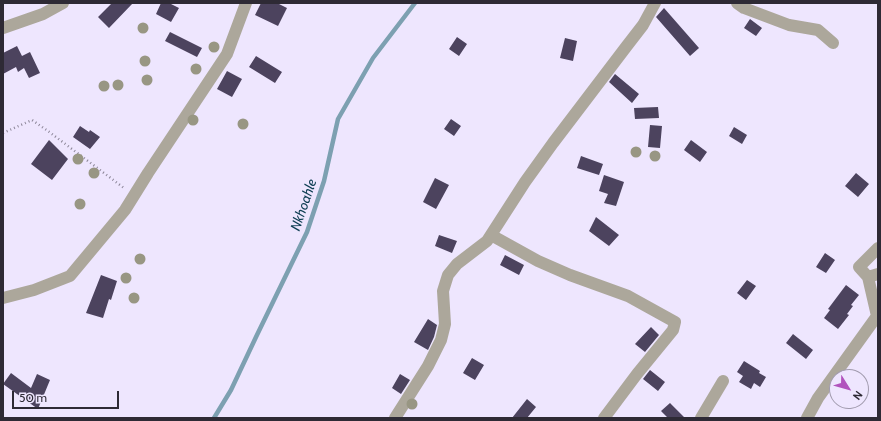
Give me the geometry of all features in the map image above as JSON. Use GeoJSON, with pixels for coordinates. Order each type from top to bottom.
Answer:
{"type":"FeatureCollection","features":[{"type":"Feature","properties":{"kind":"street"},"geometry":{"type":"LineString","coordinates":[[3,28],[43,14],[62,3]]}},
{"type":"Feature","properties":{"kind":"street"},"geometry":{"type":"LineString","coordinates":[[3,298],[34,290],[70,276],[125,210],[227,54],[246,3]]}},
{"type":"Feature","properties":{"kind":"street"},"geometry":{"type":"LineString","coordinates":[[396,418],[428,366],[441,340],[445,324],[443,291],[448,275],[457,264],[487,241],[552,143],[643,25],[655,3]]}},
{"type":"Feature","properties":{"kind":"street"},"geometry":{"type":"LineString","coordinates":[[737,3],[744,8],[789,25],[818,30],[833,43]]}},
{"type":"Feature","properties":{"kind":"street"},"geometry":{"type":"LineString","coordinates":[[491,235],[538,261],[570,275],[628,296],[675,322],[673,330],[604,418]]}},
{"type":"Feature","properties":{"kind":"street"},"geometry":{"type":"LineString","coordinates":[[807,418],[818,398],[878,318],[873,275],[859,267],[878,248]]}},
{"type":"Feature","properties":{"kind":"street"},"geometry":{"type":"LineString","coordinates":[[700,418],[723,381]]}},
{"type":"Feature","properties":{"kind":"path"},"geometry":{"type":"LineString","coordinates":[[3,133],[32,120],[134,196]]}},
{"type":"Feature","properties":{"kind":"building"},"geometry":{"type":"Polygon","coordinates":[[[112,3],[133,3],[109,28],[98,17],[112,3]]]}},
{"type":"Feature","properties":{"kind":"building"},"geometry":{"type":"Polygon","coordinates":[[[161,3],[169,3],[179,8],[171,22],[156,14],[161,3]]]}},
{"type":"Feature","properties":{"kind":"building"},"geometry":{"type":"Polygon","coordinates":[[[261,3],[277,3],[287,8],[278,26],[255,15],[261,3]]]}},
{"type":"Feature","properties":{"kind":"building"},"geometry":{"type":"Polygon","coordinates":[[[664,8],[699,48],[690,56],[656,17],[664,8]]]}},
{"type":"Feature","properties":{"kind":"building"},"geometry":{"type":"Polygon","coordinates":[[[750,19],[762,28],[756,36],[744,28],[750,19]]]}},
{"type":"Feature","properties":{"kind":"building"},"geometry":{"type":"Polygon","coordinates":[[[170,32],[202,48],[197,57],[165,41],[170,32]]]}},
{"type":"Feature","properties":{"kind":"building"},"geometry":{"type":"Polygon","coordinates":[[[457,37],[467,44],[459,56],[449,49],[457,37]]]}},
{"type":"Feature","properties":{"kind":"building"},"geometry":{"type":"Polygon","coordinates":[[[565,38],[577,41],[573,61],[560,58],[565,38]]]}},
{"type":"Feature","properties":{"kind":"building"},"geometry":{"type":"Polygon","coordinates":[[[17,46],[22,56],[30,52],[40,73],[29,78],[24,68],[18,72],[16,67],[3,74],[3,53],[17,46]]]}},
{"type":"Feature","properties":{"kind":"building"},"geometry":{"type":"Polygon","coordinates":[[[256,56],[282,72],[275,83],[249,67],[256,56]]]}},
{"type":"Feature","properties":{"kind":"building"},"geometry":{"type":"Polygon","coordinates":[[[227,71],[242,79],[232,97],[217,89],[227,71]]]}},
{"type":"Feature","properties":{"kind":"building"},"geometry":{"type":"Polygon","coordinates":[[[615,74],[639,94],[632,103],[609,82],[615,74]]]}},
{"type":"Feature","properties":{"kind":"building"},"geometry":{"type":"Polygon","coordinates":[[[658,107],[659,118],[635,119],[634,108],[658,107]]]}},
{"type":"Feature","properties":{"kind":"building"},"geometry":{"type":"Polygon","coordinates":[[[451,119],[461,126],[454,136],[444,129],[451,119]]]}},
{"type":"Feature","properties":{"kind":"building"},"geometry":{"type":"Polygon","coordinates":[[[650,125],[662,126],[660,148],[648,147],[650,125]]]}},
{"type":"Feature","properties":{"kind":"building"},"geometry":{"type":"Polygon","coordinates":[[[80,126],[89,132],[90,130],[100,137],[90,149],[73,137],[80,126]]]}},
{"type":"Feature","properties":{"kind":"building"},"geometry":{"type":"Polygon","coordinates":[[[734,127],[747,135],[742,144],[729,136],[734,127]]]}},
{"type":"Feature","properties":{"kind":"building"},"geometry":{"type":"Polygon","coordinates":[[[49,140],[68,159],[52,180],[31,164],[49,140]]]}},
{"type":"Feature","properties":{"kind":"building"},"geometry":{"type":"Polygon","coordinates":[[[691,140],[707,152],[700,162],[684,150],[691,140]]]}},
{"type":"Feature","properties":{"kind":"building"},"geometry":{"type":"Polygon","coordinates":[[[581,156],[603,164],[599,175],[577,168],[581,156]]]}},
{"type":"Feature","properties":{"kind":"building"},"geometry":{"type":"Polygon","coordinates":[[[856,173],[869,184],[858,197],[845,186],[856,173]]]}},
{"type":"Feature","properties":{"kind":"building"},"geometry":{"type":"Polygon","coordinates":[[[604,175],[624,182],[616,206],[604,203],[608,194],[599,191],[604,175]]]}},
{"type":"Feature","properties":{"kind":"building"},"geometry":{"type":"Polygon","coordinates":[[[435,178],[449,185],[436,209],[423,202],[435,178]]]}},
{"type":"Feature","properties":{"kind":"building"},"geometry":{"type":"Polygon","coordinates":[[[596,217],[619,235],[609,246],[589,231],[596,217]]]}},
{"type":"Feature","properties":{"kind":"building"},"geometry":{"type":"Polygon","coordinates":[[[439,235],[457,241],[452,253],[435,246],[439,235]]]}},
{"type":"Feature","properties":{"kind":"building"},"geometry":{"type":"Polygon","coordinates":[[[825,253],[835,260],[826,273],[816,267],[825,253]]]}},
{"type":"Feature","properties":{"kind":"building"},"geometry":{"type":"Polygon","coordinates":[[[505,255],[524,265],[519,275],[500,265],[505,255]]]}},
{"type":"Feature","properties":{"kind":"building"},"geometry":{"type":"Polygon","coordinates":[[[101,275],[117,281],[103,318],[86,313],[101,275]]]}},
{"type":"Feature","properties":{"kind":"building"},"geometry":{"type":"Polygon","coordinates":[[[747,280],[756,286],[746,300],[737,293],[747,280]]]}},
{"type":"Feature","properties":{"kind":"building"},"geometry":{"type":"Polygon","coordinates":[[[846,285],[859,295],[851,305],[853,306],[847,314],[849,315],[838,329],[824,318],[830,310],[828,309],[846,285]]]}},
{"type":"Feature","properties":{"kind":"building"},"geometry":{"type":"Polygon","coordinates":[[[428,319],[437,325],[434,337],[428,350],[414,342],[428,319]]]}},
{"type":"Feature","properties":{"kind":"building"},"geometry":{"type":"Polygon","coordinates":[[[651,327],[659,335],[645,352],[635,344],[651,327]]]}},
{"type":"Feature","properties":{"kind":"building"},"geometry":{"type":"Polygon","coordinates":[[[793,334],[813,350],[806,359],[786,343],[793,334]]]}},
{"type":"Feature","properties":{"kind":"building"},"geometry":{"type":"Polygon","coordinates":[[[472,358],[484,365],[475,380],[463,373],[472,358]]]}},
{"type":"Feature","properties":{"kind":"building"},"geometry":{"type":"Polygon","coordinates":[[[744,361],[760,371],[759,373],[766,377],[760,387],[754,383],[751,389],[739,382],[743,376],[737,372],[744,361]]]}},
{"type":"Feature","properties":{"kind":"building"},"geometry":{"type":"Polygon","coordinates":[[[650,370],[665,382],[658,391],[643,379],[650,370]]]}},
{"type":"Feature","properties":{"kind":"building"},"geometry":{"type":"Polygon","coordinates":[[[11,373],[31,388],[37,374],[50,380],[38,409],[3,384],[11,373]]]}},
{"type":"Feature","properties":{"kind":"building"},"geometry":{"type":"Polygon","coordinates":[[[400,374],[410,380],[401,394],[392,388],[400,374]]]}},
{"type":"Feature","properties":{"kind":"building"},"geometry":{"type":"Polygon","coordinates":[[[527,399],[536,407],[527,418],[512,418],[527,399]]]}},
{"type":"Feature","properties":{"kind":"building"},"geometry":{"type":"Polygon","coordinates":[[[670,403],[685,418],[668,418],[661,411],[670,403]]]}},
{"type":"Feature","properties":{"kind":"waterway","name":"Nkhoahle"},"geometry":{"type":"LineString","coordinates":[[214,418],[231,390],[307,232],[324,181],[338,119],[373,58],[415,3]]}}]}
